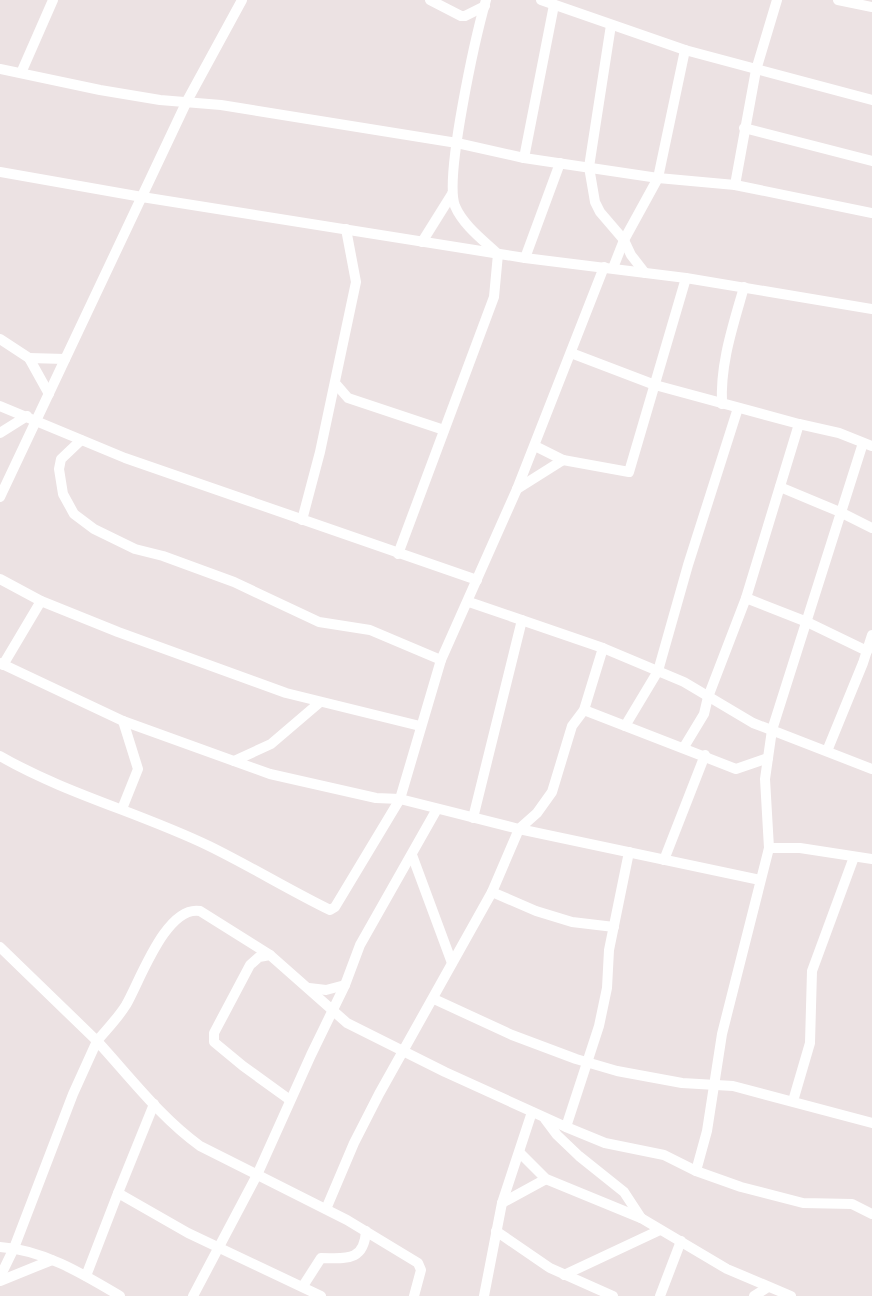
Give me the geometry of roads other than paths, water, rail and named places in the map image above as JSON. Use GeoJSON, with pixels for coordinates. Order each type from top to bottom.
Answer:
{"type":"FeatureCollection","features":[{"type":"Feature","properties":{"kind":"street"},"geometry":{"type":"LineString","coordinates":[[21,73],[53,0]]}},
{"type":"Feature","properties":{"kind":"street"},"geometry":{"type":"LineString","coordinates":[[0,497],[187,101],[242,0]]}},
{"type":"Feature","properties":{"kind":"street"},"geometry":{"type":"LineString","coordinates":[[430,0],[461,16],[465,16],[486,3]]}},
{"type":"Feature","properties":{"kind":"street"},"geometry":{"type":"LineString","coordinates":[[541,0],[685,50],[872,100]]}},
{"type":"Feature","properties":{"kind":"street"},"geometry":{"type":"LineString","coordinates":[[838,0],[872,7]]}},
{"type":"Feature","properties":{"kind":"street"},"geometry":{"type":"LineString","coordinates":[[735,185],[756,70],[773,2]]}},
{"type":"Feature","properties":{"kind":"street"},"geometry":{"type":"LineString","coordinates":[[398,554],[489,315],[494,297],[498,254],[460,215],[452,194],[457,142],[475,41],[486,3]]}},
{"type":"Feature","properties":{"kind":"street"},"geometry":{"type":"LineString","coordinates":[[524,158],[554,5]]}},
{"type":"Feature","properties":{"kind":"street"},"geometry":{"type":"LineString","coordinates":[[611,25],[590,167],[598,207],[624,240],[631,255],[645,273]]}},
{"type":"Feature","properties":{"kind":"street"},"geometry":{"type":"LineString","coordinates":[[0,756],[30,772],[208,846],[330,910],[335,907],[400,799],[441,660],[469,602],[535,446],[571,353],[609,268],[658,178],[685,50]]}},
{"type":"Feature","properties":{"kind":"street"},"geometry":{"type":"LineString","coordinates":[[0,69],[100,90],[160,100],[187,101],[457,142],[524,158],[658,178],[735,185],[872,213]]}},
{"type":"Feature","properties":{"kind":"street"},"geometry":{"type":"LineString","coordinates":[[744,128],[872,161]]}},
{"type":"Feature","properties":{"kind":"street"},"geometry":{"type":"LineString","coordinates":[[525,258],[560,163]]}},
{"type":"Feature","properties":{"kind":"street"},"geometry":{"type":"LineString","coordinates":[[0,172],[346,230],[525,258],[686,278],[872,310]]}},
{"type":"Feature","properties":{"kind":"street"},"geometry":{"type":"LineString","coordinates":[[422,242],[452,194]]}},
{"type":"Feature","properties":{"kind":"street"},"geometry":{"type":"LineString","coordinates":[[302,520],[318,459],[356,282],[346,230]]}},
{"type":"Feature","properties":{"kind":"street"},"geometry":{"type":"LineString","coordinates":[[535,446],[563,460],[629,472],[686,278]]}},
{"type":"Feature","properties":{"kind":"street"},"geometry":{"type":"LineString","coordinates":[[722,404],[721,378],[724,357],[744,287]]}},
{"type":"Feature","properties":{"kind":"street"},"geometry":{"type":"LineString","coordinates":[[0,339],[29,358],[49,394]]}},
{"type":"Feature","properties":{"kind":"street"},"geometry":{"type":"LineString","coordinates":[[571,353],[655,385],[839,433],[868,445],[840,512],[772,730],[765,778],[769,848],[745,950],[727,1010],[706,1131],[696,1171]]}},
{"type":"Feature","properties":{"kind":"street"},"geometry":{"type":"LineString","coordinates":[[29,358],[65,359]]}},
{"type":"Feature","properties":{"kind":"street"},"geometry":{"type":"LineString","coordinates":[[334,383],[344,396],[444,430]]}},
{"type":"Feature","properties":{"kind":"street"},"geometry":{"type":"LineString","coordinates":[[0,406],[38,420],[125,458],[398,554],[478,580]]}},
{"type":"Feature","properties":{"kind":"street"},"geometry":{"type":"LineString","coordinates":[[625,726],[658,671],[688,565],[738,408]]}},
{"type":"Feature","properties":{"kind":"street"},"geometry":{"type":"LineString","coordinates":[[0,433],[27,416]]}},
{"type":"Feature","properties":{"kind":"street"},"geometry":{"type":"LineString","coordinates":[[684,747],[704,714],[708,697],[746,598],[799,424]]}},
{"type":"Feature","properties":{"kind":"street"},"geometry":{"type":"LineString","coordinates":[[82,440],[61,459],[59,469],[63,494],[74,514],[94,529],[135,549],[163,556],[234,582],[318,622],[370,630],[441,660]]}},
{"type":"Feature","properties":{"kind":"street"},"geometry":{"type":"LineString","coordinates":[[517,489],[563,460]]}},
{"type":"Feature","properties":{"kind":"street"},"geometry":{"type":"LineString","coordinates":[[780,487],[840,512],[872,528]]}},
{"type":"Feature","properties":{"kind":"street"},"geometry":{"type":"LineString","coordinates":[[0,579],[41,601],[168,652],[319,703],[420,726]]}},
{"type":"Feature","properties":{"kind":"street"},"geometry":{"type":"LineString","coordinates":[[746,598],[807,622],[867,651]]}},
{"type":"Feature","properties":{"kind":"street"},"geometry":{"type":"LineString","coordinates":[[41,601],[2,664],[123,721],[234,761],[306,783],[376,798],[400,799],[519,829],[760,880]]}},
{"type":"Feature","properties":{"kind":"street"},"geometry":{"type":"LineString","coordinates":[[469,602],[603,648],[658,671],[753,723],[872,769]]}},
{"type":"Feature","properties":{"kind":"street"},"geometry":{"type":"LineString","coordinates":[[473,818],[522,620]]}},
{"type":"Feature","properties":{"kind":"street"},"geometry":{"type":"LineString","coordinates":[[827,751],[868,665],[867,651],[872,635]]}},
{"type":"Feature","properties":{"kind":"street"},"geometry":{"type":"LineString","coordinates":[[326,1209],[354,1143],[379,1094],[434,999],[492,892],[519,829],[537,813],[552,792],[572,726],[584,710],[603,648]]}},
{"type":"Feature","properties":{"kind":"street"},"geometry":{"type":"LineString","coordinates":[[234,761],[271,744],[319,703]]}},
{"type":"Feature","properties":{"kind":"street"},"geometry":{"type":"LineString","coordinates":[[584,710],[658,740],[705,755],[736,769],[768,758]]}},
{"type":"Feature","properties":{"kind":"street"},"geometry":{"type":"LineString","coordinates":[[122,810],[138,770],[123,721]]}},
{"type":"Feature","properties":{"kind":"street"},"geometry":{"type":"LineString","coordinates":[[664,860],[705,755]]}},
{"type":"Feature","properties":{"kind":"street"},"geometry":{"type":"LineString","coordinates":[[193,1296],[256,1175],[345,985],[360,946],[437,809]]}},
{"type":"Feature","properties":{"kind":"street"},"geometry":{"type":"LineString","coordinates":[[769,848],[800,848],[872,859]]}},
{"type":"Feature","properties":{"kind":"street"},"geometry":{"type":"LineString","coordinates":[[566,1128],[599,1026],[607,988],[609,950],[628,852]]}},
{"type":"Feature","properties":{"kind":"street"},"geometry":{"type":"LineString","coordinates":[[412,855],[452,963]]}},
{"type":"Feature","properties":{"kind":"street"},"geometry":{"type":"LineString","coordinates":[[793,1101],[810,1043],[812,971],[854,856]]}},
{"type":"Feature","properties":{"kind":"street"},"geometry":{"type":"LineString","coordinates":[[492,892],[536,911],[572,922],[614,927]]}},
{"type":"Feature","properties":{"kind":"street"},"geometry":{"type":"LineString","coordinates":[[0,1277],[14,1248],[66,1110],[97,1041],[124,1007],[174,920],[186,911],[200,911],[270,955],[347,1024],[566,1128],[605,1143],[664,1155],[696,1171],[741,1187],[790,1200],[814,1204],[852,1204],[872,1214]]}},
{"type":"Feature","properties":{"kind":"street"},"geometry":{"type":"LineString","coordinates":[[0,947],[97,1041],[154,1104],[188,1138],[256,1175],[326,1209],[418,1263],[421,1270],[414,1296]]}},
{"type":"Feature","properties":{"kind":"street"},"geometry":{"type":"LineString","coordinates":[[270,955],[259,957],[250,965],[214,1033],[214,1042],[290,1100]]}},
{"type":"Feature","properties":{"kind":"street"},"geometry":{"type":"LineString","coordinates":[[309,988],[326,990],[345,985]]}},
{"type":"Feature","properties":{"kind":"street"},"geometry":{"type":"LineString","coordinates":[[434,999],[512,1035],[586,1062],[643,1077],[682,1084],[734,1086],[872,1123]]}},
{"type":"Feature","properties":{"kind":"street"},"geometry":{"type":"LineString","coordinates":[[86,1276],[154,1104]]}},
{"type":"Feature","properties":{"kind":"street"},"geometry":{"type":"LineString","coordinates":[[484,1296],[502,1203],[532,1112]]}},
{"type":"Feature","properties":{"kind":"street"},"geometry":{"type":"LineString","coordinates":[[545,1118],[557,1135],[574,1151],[624,1192],[641,1218]]}},
{"type":"Feature","properties":{"kind":"street"},"geometry":{"type":"LineString","coordinates":[[520,1153],[546,1178],[641,1218],[727,1268],[791,1296]]}},
{"type":"Feature","properties":{"kind":"street"},"geometry":{"type":"LineString","coordinates":[[502,1203],[546,1178]]}},
{"type":"Feature","properties":{"kind":"street"},"geometry":{"type":"LineString","coordinates":[[118,1193],[188,1233],[321,1296]]}},
{"type":"Feature","properties":{"kind":"street"},"geometry":{"type":"LineString","coordinates":[[564,1274],[660,1230]]}},
{"type":"Feature","properties":{"kind":"street"},"geometry":{"type":"LineString","coordinates":[[303,1286],[321,1258],[342,1260],[355,1255],[362,1249],[366,1231]]}},
{"type":"Feature","properties":{"kind":"street"},"geometry":{"type":"LineString","coordinates":[[496,1231],[543,1263],[613,1296]]}},
{"type":"Feature","properties":{"kind":"street"},"geometry":{"type":"LineString","coordinates":[[660,1296],[681,1241]]}},
{"type":"Feature","properties":{"kind":"street"},"geometry":{"type":"LineString","coordinates":[[0,1247],[14,1248],[52,1260],[86,1276],[120,1296]]}},
{"type":"Feature","properties":{"kind":"street"},"geometry":{"type":"LineString","coordinates":[[0,1281],[52,1260]]}},
{"type":"Feature","properties":{"kind":"street"},"geometry":{"type":"LineString","coordinates":[[754,1296],[768,1287]]}}]}
